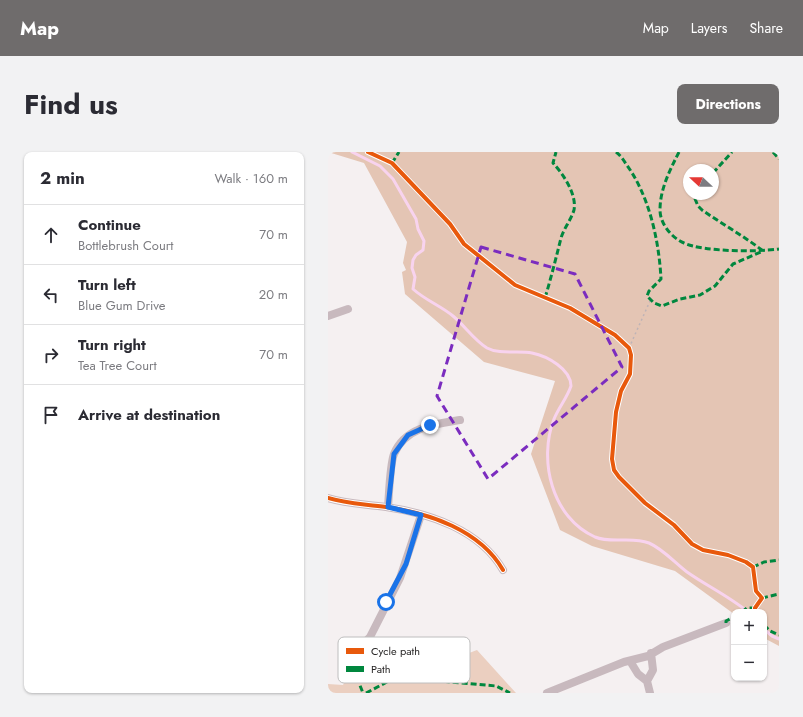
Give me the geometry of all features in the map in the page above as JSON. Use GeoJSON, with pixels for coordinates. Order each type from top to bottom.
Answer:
{"type":"FeatureCollection","features":[{"type":"Feature","properties":{"kind":"street"},"geometry":{"type":"LineString","coordinates":[[328,316],[348,309]]}},
{"type":"Feature","properties":{"kind":"street"},"geometry":{"type":"LineString","coordinates":[[388,507],[394,454],[408,435],[430,425],[460,420]]}},
{"type":"Feature","properties":{"kind":"street"},"geometry":{"type":"LineString","coordinates":[[328,498],[388,507],[421,515],[450,525],[476,539],[492,553],[503,570]]}},
{"type":"Feature","properties":{"kind":"street"},"geometry":{"type":"LineString","coordinates":[[370,637],[400,578],[421,515]]}},
{"type":"Feature","properties":{"kind":"street"},"geometry":{"type":"LineString","coordinates":[[547,693],[726,623]]}},
{"type":"Feature","properties":{"kind":"street"},"geometry":{"type":"LineString","coordinates":[[646,681],[653,670],[651,653]]}},
{"type":"Feature","properties":{"kind":"street"},"geometry":{"type":"LineString","coordinates":[[630,661],[638,674],[646,681],[650,693]]}},
{"type":"Feature","properties":{"kind":"path"},"geometry":{"type":"LineString","coordinates":[[629,348],[650,301]]}},
{"type":"Feature","properties":{"kind":"highlighted area"},"geometry":{"type":"Polygon","coordinates":[[[481,247],[575,274],[622,367],[488,479],[437,396],[481,247]]]}},
{"type":"Feature","properties":{"kind":"shaded area"},"geometry":{"type":"Polygon","coordinates":[[[328,152],[779,152],[779,646],[767,640],[767,609],[731,609],[731,612],[675,571],[592,546],[560,530],[531,454],[555,381],[484,362],[405,294],[402,272],[406,270],[403,263],[407,242],[364,163],[328,152]]]}},
{"type":"Feature","properties":{"kind":"shaded area"},"geometry":{"type":"Polygon","coordinates":[[[477,650],[516,693],[328,693],[328,684],[470,683],[470,653],[477,650]]]}},
{"type":"Feature","properties":{"kind":"waterway"},"geometry":{"type":"LineString","coordinates":[[352,152],[380,166],[393,179],[416,219],[418,229],[424,241],[423,250],[416,255],[413,260],[412,268],[415,277],[413,289],[453,316],[487,348],[503,352],[532,353],[551,360],[567,374],[571,386],[554,419],[549,435],[548,452],[552,486],[559,502],[568,516],[580,528],[595,537],[608,540],[635,540],[649,543],[664,552],[687,572],[744,609]]}},
{"type":"Feature","properties":{"kind":"waterway"},"geometry":{"type":"LineString","coordinates":[[767,632],[779,639]]}},
{"type":"Feature","properties":{"kind":"marked path"},"geometry":{"type":"LineString","coordinates":[[392,163],[399,152]]}},
{"type":"Feature","properties":{"kind":"marked path"},"geometry":{"type":"LineString","coordinates":[[545,298],[561,238],[574,210],[571,191],[565,178],[553,163],[556,152]]}},
{"type":"Feature","properties":{"kind":"marked path"},"geometry":{"type":"LineString","coordinates":[[616,152],[623,159],[634,176],[647,204],[658,249],[661,279],[649,291],[647,296],[654,303],[662,306],[680,299],[700,295],[715,286],[733,264],[763,251],[702,210],[696,200]]}},
{"type":"Feature","properties":{"kind":"marked path"},"geometry":{"type":"LineString","coordinates":[[679,152],[666,180],[660,202],[660,210],[664,225],[675,238],[693,246],[717,250],[758,251],[779,249]]}},
{"type":"Feature","properties":{"kind":"marked path"},"geometry":{"type":"LineString","coordinates":[[719,166],[732,152]]}},
{"type":"Feature","properties":{"kind":"marked path"},"geometry":{"type":"LineString","coordinates":[[773,152],[779,159]]}},
{"type":"Feature","properties":{"kind":"marked path"},"geometry":{"type":"LineString","coordinates":[[753,567],[764,562],[779,560]]}},
{"type":"Feature","properties":{"kind":"marked path"},"geometry":{"type":"LineString","coordinates":[[762,598],[779,594]]}},
{"type":"Feature","properties":{"kind":"marked path"},"geometry":{"type":"LineString","coordinates":[[746,609],[755,608]]}},
{"type":"Feature","properties":{"kind":"marked path"},"geometry":{"type":"LineString","coordinates":[[726,623],[726,621],[731,618]]}},
{"type":"Feature","properties":{"kind":"marked path"},"geometry":{"type":"LineString","coordinates":[[767,628],[779,635]]}},
{"type":"Feature","properties":{"kind":"marked path"},"geometry":{"type":"LineString","coordinates":[[359,683],[363,693]]}},
{"type":"Feature","properties":{"kind":"marked path"},"geometry":{"type":"LineString","coordinates":[[366,693],[385,683]]}},
{"type":"Feature","properties":{"kind":"marked path"},"geometry":{"type":"LineString","coordinates":[[462,683],[496,686],[510,693]]}},
{"type":"Feature","properties":{"kind":"cycle path"},"geometry":{"type":"LineString","coordinates":[[368,152],[392,163],[450,224],[464,244],[515,285],[570,308],[615,335],[629,348],[631,355],[630,374],[621,391],[616,412],[612,459],[614,470],[645,503],[674,525],[692,544],[703,550],[728,555],[746,562],[753,567],[756,591],[762,598],[755,609]]}},
{"type":"Feature","properties":{"kind":"cycle path"},"geometry":{"type":"LineString","coordinates":[[328,498],[349,503],[402,510],[436,519],[467,534],[481,544],[493,556],[503,570]]}},
{"type":"Feature","properties":{"kind":"route"},"geometry":{"type":"LineString","coordinates":[[386,602],[400,578],[406,564],[421,515],[388,507],[394,454],[408,435],[430,425]]}}]}
